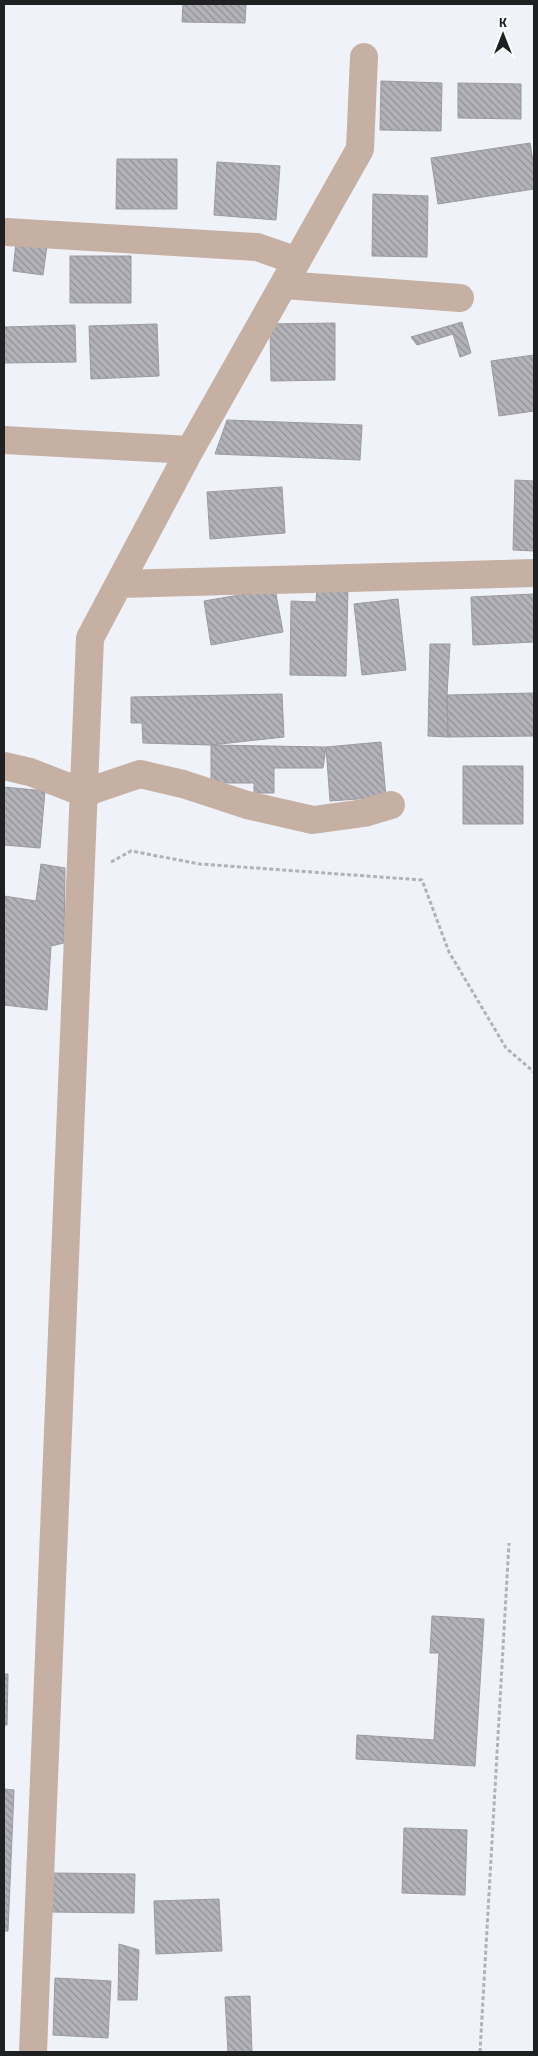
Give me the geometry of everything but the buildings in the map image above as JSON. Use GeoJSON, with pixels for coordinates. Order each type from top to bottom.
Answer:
{"type":"FeatureCollection","features":[{"type":"Feature","properties":{"kind":"street"},"geometry":{"type":"LineString","coordinates":[[33,2052],[90,638],[190,450],[360,150],[364,57]]}},
{"type":"Feature","properties":{"kind":"street"},"geometry":{"type":"LineString","coordinates":[[7,232],[258,247],[297,261]]}},
{"type":"Feature","properties":{"kind":"street"},"geometry":{"type":"LineString","coordinates":[[284,285],[460,298]]}},
{"type":"Feature","properties":{"kind":"street"},"geometry":{"type":"LineString","coordinates":[[4,440],[190,450]]}},
{"type":"Feature","properties":{"kind":"street"},"geometry":{"type":"LineString","coordinates":[[119,584],[534,573]]}},
{"type":"Feature","properties":{"kind":"street"},"geometry":{"type":"LineString","coordinates":[[4,766],[30,772],[84,793],[140,774],[183,784],[247,805],[312,820],[364,812],[390,805]]}},
{"type":"Feature","properties":{"kind":"path"},"geometry":{"type":"LineString","coordinates":[[79,882],[99,868],[131,851],[200,864],[422,880],[449,952],[506,1048],[534,1072]]}},
{"type":"Feature","properties":{"kind":"path"},"geometry":{"type":"LineString","coordinates":[[480,2052],[509,1543]]}}]}
